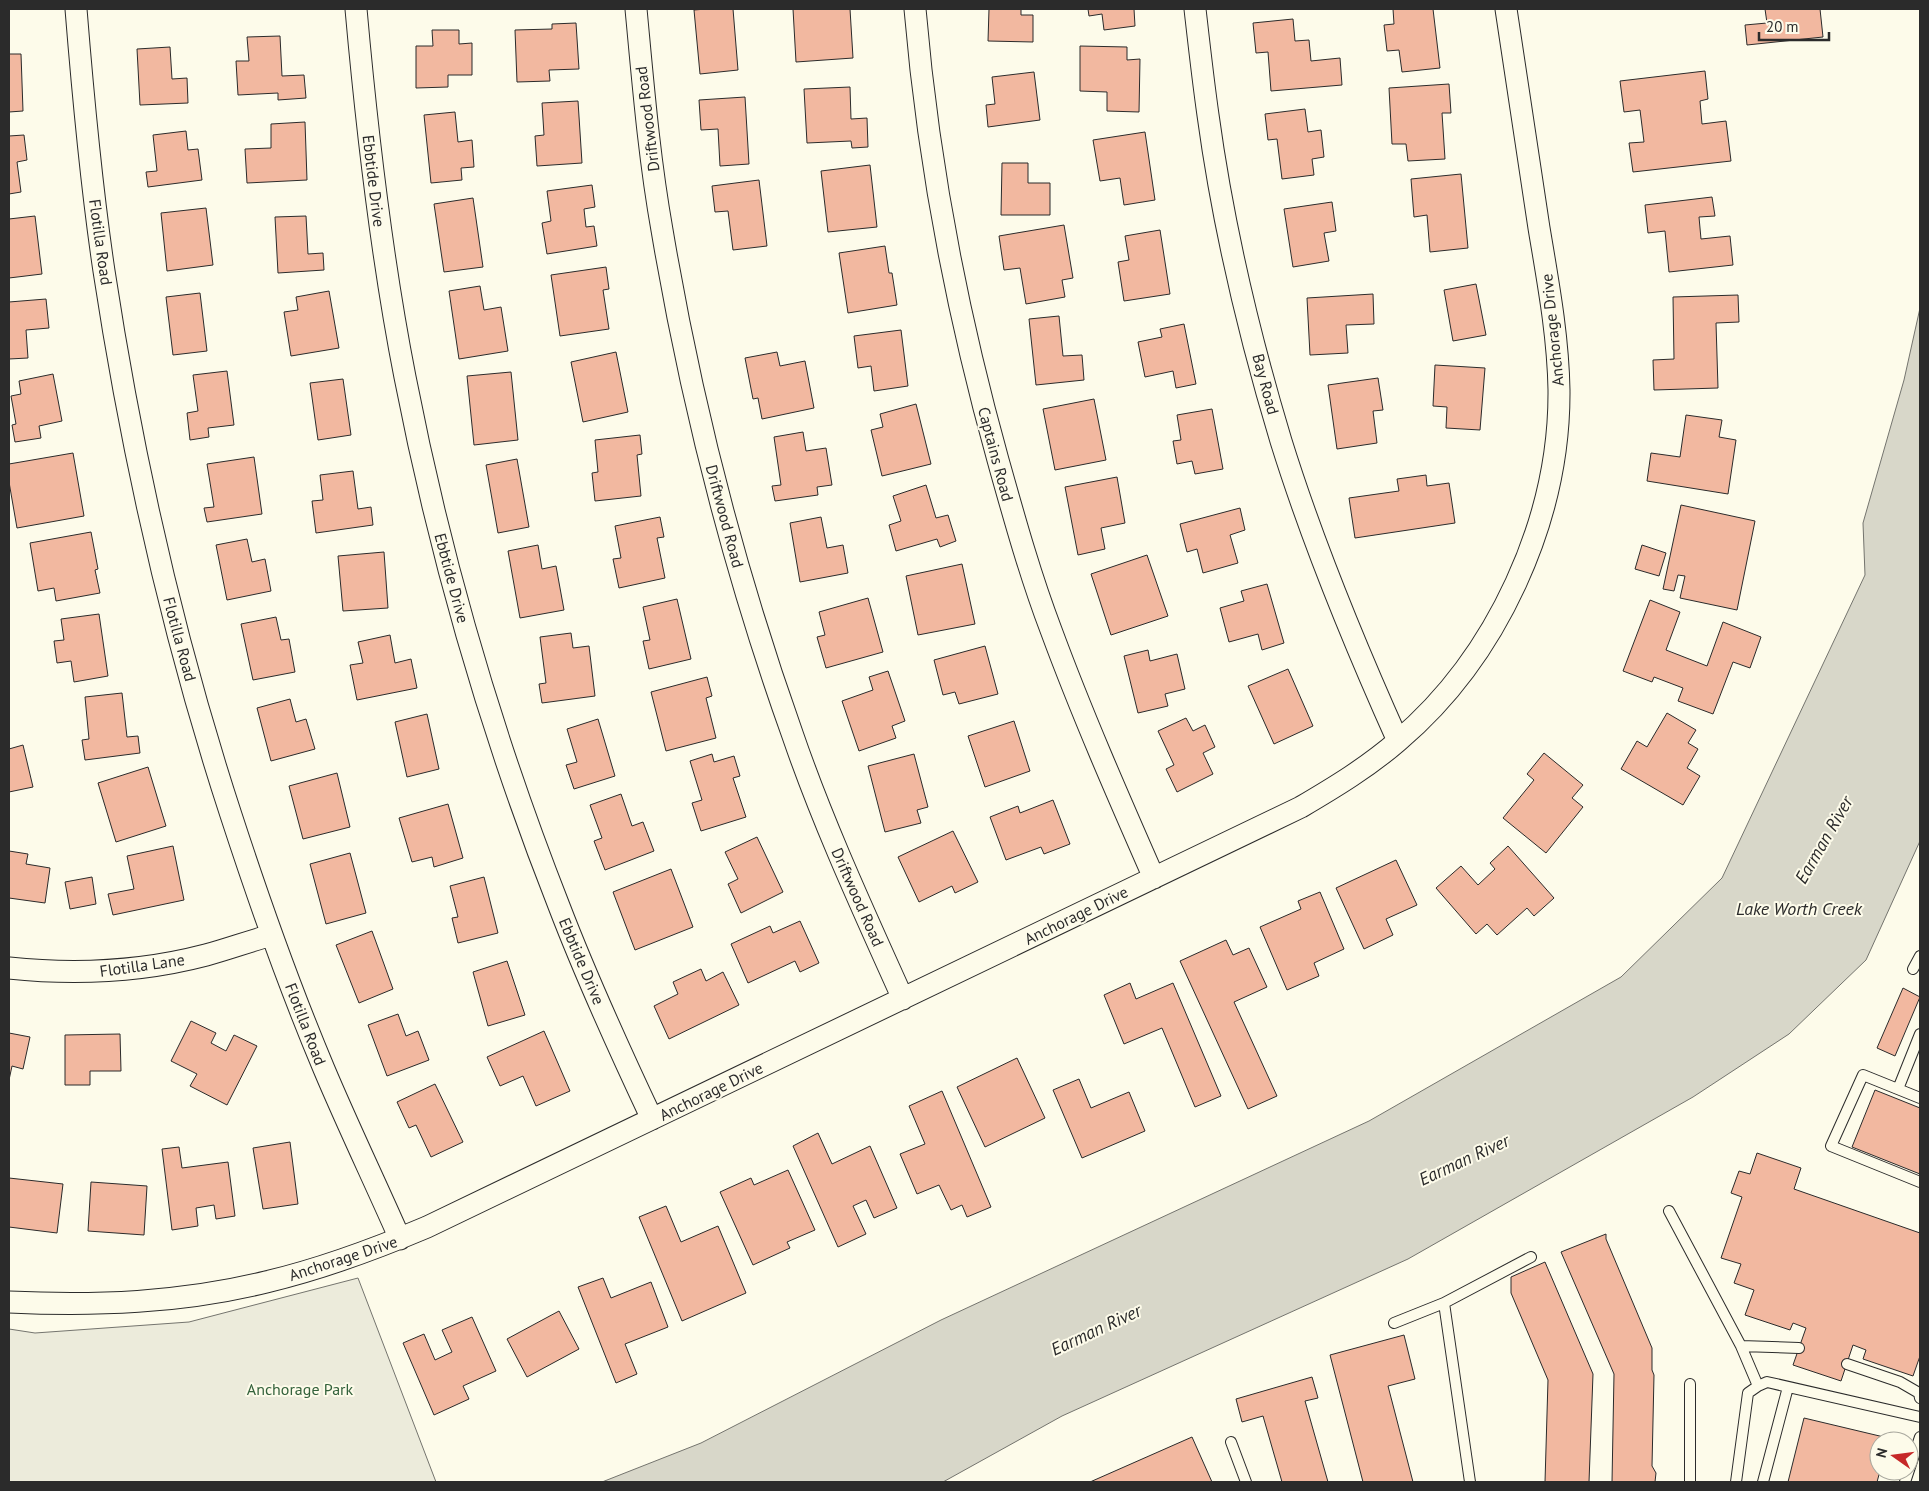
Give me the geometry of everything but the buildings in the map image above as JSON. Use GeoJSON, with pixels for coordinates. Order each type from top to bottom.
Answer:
{"type":"FeatureCollection","features":[{"type":"Feature","properties":{"kind":"street","name":"Flotilla Road"},"geometry":{"type":"LineString","coordinates":[[76,9],[87,135],[104,269],[126,403],[154,536],[192,686],[230,814],[272,934],[324,1068],[400,1239]]}},
{"type":"Feature","properties":{"kind":"street","name":"Ebbtide Drive"},"geometry":{"type":"LineString","coordinates":[[356,9],[364,105],[383,249],[405,378],[433,504],[468,636],[514,785],[559,907],[616,1042],[652,1119]]}},
{"type":"Feature","properties":{"kind":"street","name":"Driftwood Road"},"geometry":{"type":"LineString","coordinates":[[636,9],[645,105],[661,228],[684,350],[719,501],[754,620],[793,737],[838,853],[903,998]]}},
{"type":"Feature","properties":{"kind":"street","name":"Captains Road"},"geometry":{"type":"LineString","coordinates":[[915,9],[919,56],[936,182],[955,288],[982,402],[1013,516],[1050,628],[1092,738],[1154,878]]}},
{"type":"Feature","properties":{"kind":"street","name":"Bay Road"},"geometry":{"type":"LineString","coordinates":[[1195,9],[1208,116],[1227,225],[1281,441],[1317,546],[1357,649],[1398,741]]}},
{"type":"Feature","properties":{"kind":"street","name":"Anchorage Drive"},"geometry":{"type":"LineString","coordinates":[[9,1302],[61,1305],[120,1303],[198,1295],[266,1282],[348,1259],[400,1239],[1300,807],[1350,778],[1398,741],[1423,718],[1449,689],[1483,643],[1511,593],[1533,540],[1544,504],[1552,467],[1557,429],[1559,390],[1556,334],[1506,9]]}},
{"type":"Feature","properties":{"kind":"street","name":"Flotilla Lane"},"geometry":{"type":"LineString","coordinates":[[9,968],[46,972],[98,972],[146,967],[205,955],[272,934]]}},
{"type":"Feature","properties":{"kind":"lane"},"geometry":{"type":"LineString","coordinates":[[1913,969],[1920,956]]}},
{"type":"Feature","properties":{"kind":"lane"},"geometry":{"type":"LineString","coordinates":[[1898,1089],[1919,1039]]}},
{"type":"Feature","properties":{"kind":"lane"},"geometry":{"type":"LineString","coordinates":[[1920,1098],[1863,1076],[1831,1146],[1920,1182]]}},
{"type":"Feature","properties":{"kind":"lane"},"geometry":{"type":"LineString","coordinates":[[1669,1211],[1741,1346],[1758,1386]]}},
{"type":"Feature","properties":{"kind":"lane"},"geometry":{"type":"LineString","coordinates":[[1394,1323],[1444,1303],[1531,1257]]}},
{"type":"Feature","properties":{"kind":"lane"},"geometry":{"type":"LineString","coordinates":[[1444,1303],[1470,1482]]}},
{"type":"Feature","properties":{"kind":"lane"},"geometry":{"type":"LineString","coordinates":[[1741,1346],[1799,1348]]}},
{"type":"Feature","properties":{"kind":"lane"},"geometry":{"type":"LineString","coordinates":[[1847,1364],[1900,1382],[1919,1394],[1920,1398]]}},
{"type":"Feature","properties":{"kind":"lane"},"geometry":{"type":"LineString","coordinates":[[1736,1482],[1748,1393],[1768,1382],[1920,1417]]}},
{"type":"Feature","properties":{"kind":"lane"},"geometry":{"type":"LineString","coordinates":[[1690,1384],[1690,1482]]}},
{"type":"Feature","properties":{"kind":"lane"},"geometry":{"type":"LineString","coordinates":[[1763,1482],[1788,1387]]}},
{"type":"Feature","properties":{"kind":"lane"},"geometry":{"type":"LineString","coordinates":[[1905,1482],[1920,1437]]}},
{"type":"Feature","properties":{"kind":"lane"},"geometry":{"type":"LineString","coordinates":[[1230,1442],[1246,1482]]}},
{"type":"Feature","properties":{"kind":"green space","name":"Anchorage Park"},"geometry":{"type":"Polygon","coordinates":[[[358,1278],[436,1482],[9,1482],[9,1329],[35,1333],[189,1322],[358,1278]]]}},
{"type":"Feature","properties":{"kind":"water","name":"Lake Worth Creek"},"geometry":{"type":"Polygon","coordinates":[[[1920,308],[1920,841],[1866,960],[1789,1034],[1693,1097],[1408,1259],[1062,1416],[943,1482],[602,1482],[701,1443],[941,1320],[1369,1121],[1621,977],[1722,878],[1865,575],[1863,523],[1904,380],[1920,308]]]}},
{"type":"Feature","properties":{"kind":"water label","name":"Earman River"},"geometry":{"type":"Point","coordinates":[1824,840]}},
{"type":"Feature","properties":{"kind":"water label","name":"Earman River"},"geometry":{"type":"Point","coordinates":[1464,1160]}},
{"type":"Feature","properties":{"kind":"water label","name":"Earman River"},"geometry":{"type":"Point","coordinates":[1096,1330]}}]}
